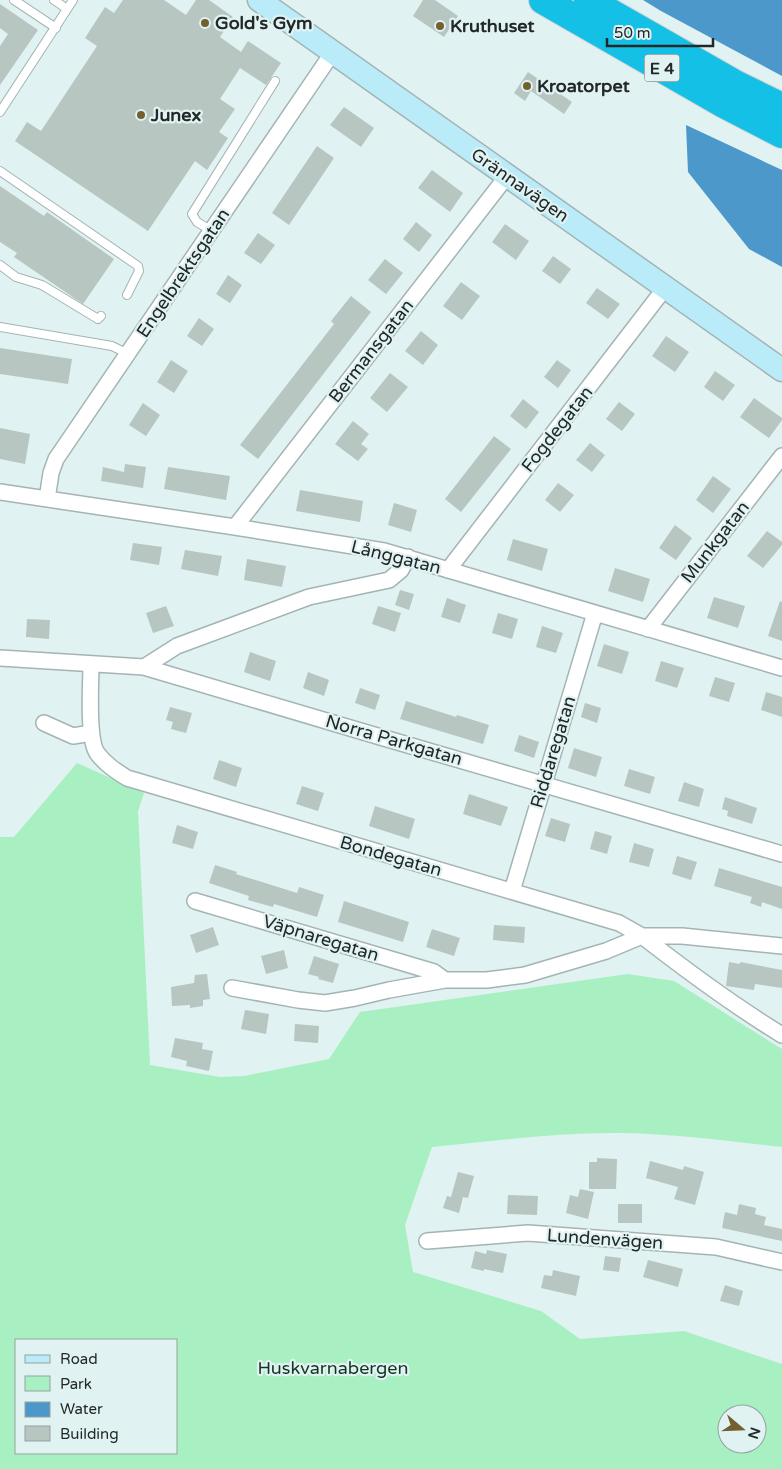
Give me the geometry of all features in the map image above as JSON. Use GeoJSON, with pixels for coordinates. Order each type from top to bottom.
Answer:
{"type":"FeatureCollection","features":[{"type":"Feature","properties":{"kind":"highway","name":"E 4"},"geometry":{"type":"LineString","coordinates":[[543,0],[724,104],[782,134]]}},
{"type":"Feature","properties":{"kind":"highway","name":"E 4"},"geometry":{"type":"LineString","coordinates":[[588,0],[735,84],[782,107]]}},
{"type":"Feature","properties":{"kind":"main road","name":"Grännavägen"},"geometry":{"type":"LineString","coordinates":[[259,0],[782,370]]}},
{"type":"Feature","properties":{"kind":"street","name":"Engelbrektsgatan"},"geometry":{"type":"LineString","coordinates":[[47,499],[51,473],[56,458],[333,52]]}},
{"type":"Feature","properties":{"kind":"street","name":"Bermansgatan"},"geometry":{"type":"LineString","coordinates":[[235,527],[508,176]]}},
{"type":"Feature","properties":{"kind":"street","name":"Fogdegatan"},"geometry":{"type":"LineString","coordinates":[[448,570],[665,288]]}},
{"type":"Feature","properties":{"kind":"street","name":"Munkgatan"},"geometry":{"type":"LineString","coordinates":[[648,629],[782,456]]}},
{"type":"Feature","properties":{"kind":"street","name":"Långgatan"},"geometry":{"type":"LineString","coordinates":[[0,492],[384,551],[782,668]]}},
{"type":"Feature","properties":{"kind":"street"},"geometry":{"type":"LineString","coordinates":[[144,667],[177,646],[309,597],[389,580],[401,570],[408,558]]}},
{"type":"Feature","properties":{"kind":"street","name":"Riddaregatan"},"geometry":{"type":"LineString","coordinates":[[512,892],[595,613]]}},
{"type":"Feature","properties":{"kind":"street","name":"Norra Parkgatan"},"geometry":{"type":"LineString","coordinates":[[0,658],[144,667],[782,854]]}},
{"type":"Feature","properties":{"kind":"street","name":"Bondegatan"},"geometry":{"type":"LineString","coordinates":[[91,664],[91,733],[96,752],[111,768],[127,778],[619,923],[642,936],[682,936],[782,946]]}},
{"type":"Feature","properties":{"kind":"street"},"geometry":{"type":"LineString","coordinates":[[44,723],[73,736],[91,733]]}},
{"type":"Feature","properties":{"kind":"street","name":"Väpnaregatan"},"geometry":{"type":"LineString","coordinates":[[195,901],[434,972],[445,980]]}},
{"type":"Feature","properties":{"kind":"street"},"geometry":{"type":"LineString","coordinates":[[642,936],[747,1014],[782,1035]]}},
{"type":"Feature","properties":{"kind":"street","name":"Väpnaregatan"},"geometry":{"type":"LineString","coordinates":[[232,988],[325,1003],[445,980],[487,980],[525,975],[606,951],[642,936]]}},
{"type":"Feature","properties":{"kind":"street","name":"Lundenvägen"},"geometry":{"type":"LineString","coordinates":[[427,1241],[528,1234],[716,1247],[782,1262]]}},
{"type":"Feature","properties":{"kind":"lane"},"geometry":{"type":"LineString","coordinates":[[14,0],[56,28]]}},
{"type":"Feature","properties":{"kind":"lane"},"geometry":{"type":"LineString","coordinates":[[54,0],[67,9]]}},
{"type":"Feature","properties":{"kind":"lane"},"geometry":{"type":"LineString","coordinates":[[0,112],[73,0]]}},
{"type":"Feature","properties":{"kind":"lane"},"geometry":{"type":"LineString","coordinates":[[212,231],[197,222],[192,214],[275,81]]}},
{"type":"Feature","properties":{"kind":"lane"},"geometry":{"type":"LineString","coordinates":[[0,171],[138,266],[139,271],[128,295]]}},
{"type":"Feature","properties":{"kind":"lane"},"geometry":{"type":"LineString","coordinates":[[0,265],[16,277],[42,285],[98,319],[101,316]]}},
{"type":"Feature","properties":{"kind":"lane"},"geometry":{"type":"LineString","coordinates":[[0,327],[112,346],[128,354]]}},
{"type":"Feature","properties":{"kind":"green space","name":"Huskvarnabergen"},"geometry":{"type":"Polygon","coordinates":[[[77,763],[144,793],[138,811],[150,1065],[220,1077],[244,1076],[329,1059],[360,1012],[628,974],[674,981],[782,1049],[782,1147],[682,1136],[598,1133],[551,1135],[432,1147],[405,1225],[413,1272],[541,1311],[580,1339],[684,1331],[782,1364],[782,1469],[0,1469],[0,837],[14,837],[77,763]]]}},
{"type":"Feature","properties":{"kind":"water"},"geometry":{"type":"Polygon","coordinates":[[[643,0],[782,0],[782,76],[661,11],[643,0]]]}},
{"type":"Feature","properties":{"kind":"water"},"geometry":{"type":"Polygon","coordinates":[[[686,125],[782,170],[782,267],[749,249],[688,172],[686,125]]]}},
{"type":"Feature","properties":{"kind":"building","name":"Junex"},"geometry":{"type":"Polygon","coordinates":[[[123,0],[164,0],[186,15],[196,0],[209,0],[233,17],[220,37],[241,52],[248,41],[281,63],[266,85],[240,68],[220,99],[235,109],[219,132],[228,138],[207,170],[195,161],[148,231],[15,141],[27,122],[41,131],[97,46],[85,38],[105,7],[114,13],[123,0]]]}},
{"type":"Feature","properties":{"kind":"building","name":"Kruthuset"},"geometry":{"type":"Polygon","coordinates":[[[423,0],[435,0],[458,16],[444,37],[413,16],[423,0]]]}},
{"type":"Feature","properties":{"kind":"building"},"geometry":{"type":"Polygon","coordinates":[[[0,4],[38,30],[0,85],[0,46],[8,34],[0,28],[0,4]]]}},
{"type":"Feature","properties":{"kind":"building"},"geometry":{"type":"Polygon","coordinates":[[[528,72],[572,102],[564,114],[531,91],[525,101],[514,93],[528,72]]]}},
{"type":"Feature","properties":{"kind":"building"},"geometry":{"type":"Polygon","coordinates":[[[344,107],[374,128],[361,147],[330,125],[344,107]]]}},
{"type":"Feature","properties":{"kind":"building"},"geometry":{"type":"Polygon","coordinates":[[[317,146],[334,158],[289,225],[272,213],[317,146]]]}},
{"type":"Feature","properties":{"kind":"building"},"geometry":{"type":"Polygon","coordinates":[[[432,170],[463,193],[450,212],[418,188],[432,170]]]}},
{"type":"Feature","properties":{"kind":"building"},"geometry":{"type":"Polygon","coordinates":[[[0,186],[44,216],[47,212],[114,259],[83,304],[14,257],[17,253],[0,242],[0,186]]]}},
{"type":"Feature","properties":{"kind":"building"},"geometry":{"type":"Polygon","coordinates":[[[416,222],[432,235],[419,252],[403,239],[416,222]]]}},
{"type":"Feature","properties":{"kind":"building"},"geometry":{"type":"Polygon","coordinates":[[[505,224],[529,241],[516,260],[492,242],[505,224]]]}},
{"type":"Feature","properties":{"kind":"building"},"geometry":{"type":"Polygon","coordinates":[[[258,233],[275,245],[261,264],[244,253],[258,233]]]}},
{"type":"Feature","properties":{"kind":"building"},"geometry":{"type":"Polygon","coordinates":[[[553,256],[571,269],[560,284],[542,271],[553,256]]]}},
{"type":"Feature","properties":{"kind":"building"},"geometry":{"type":"Polygon","coordinates":[[[385,259],[403,273],[386,294],[368,280],[385,259]]]}},
{"type":"Feature","properties":{"kind":"building"},"geometry":{"type":"Polygon","coordinates":[[[228,275],[242,285],[230,303],[216,294],[228,275]]]}},
{"type":"Feature","properties":{"kind":"building"},"geometry":{"type":"Polygon","coordinates":[[[461,282],[480,296],[462,320],[443,306],[461,282]]]}},
{"type":"Feature","properties":{"kind":"building"},"geometry":{"type":"Polygon","coordinates":[[[597,288],[620,304],[608,319],[586,303],[597,288]]]}},
{"type":"Feature","properties":{"kind":"building"},"geometry":{"type":"Polygon","coordinates":[[[351,296],[371,312],[258,459],[240,445],[334,324],[331,321],[351,296]]]}},
{"type":"Feature","properties":{"kind":"building"},"geometry":{"type":"Polygon","coordinates":[[[199,318],[214,329],[202,346],[187,336],[199,318]]]}},
{"type":"Feature","properties":{"kind":"building"},"geometry":{"type":"Polygon","coordinates":[[[421,331],[438,345],[423,365],[405,351],[421,331]]]}},
{"type":"Feature","properties":{"kind":"building"},"geometry":{"type":"Polygon","coordinates":[[[666,336],[689,352],[675,372],[652,356],[666,336]]]}},
{"type":"Feature","properties":{"kind":"building"},"geometry":{"type":"Polygon","coordinates":[[[0,348],[72,359],[68,384],[0,374],[0,348]]]}},
{"type":"Feature","properties":{"kind":"building"},"geometry":{"type":"Polygon","coordinates":[[[171,360],[188,371],[174,393],[157,382],[171,360]]]}},
{"type":"Feature","properties":{"kind":"building"},"geometry":{"type":"Polygon","coordinates":[[[557,360],[571,370],[558,388],[544,377],[557,360]]]}},
{"type":"Feature","properties":{"kind":"building"},"geometry":{"type":"Polygon","coordinates":[[[715,371],[735,385],[723,401],[704,387],[715,371]]]}},
{"type":"Feature","properties":{"kind":"building"},"geometry":{"type":"Polygon","coordinates":[[[390,373],[408,387],[387,412],[370,398],[390,373]]]}},
{"type":"Feature","properties":{"kind":"building"},"geometry":{"type":"Polygon","coordinates":[[[754,398],[782,418],[769,438],[740,417],[754,398]]]}},
{"type":"Feature","properties":{"kind":"building"},"geometry":{"type":"Polygon","coordinates":[[[523,399],[539,412],[526,429],[510,416],[523,399]]]}},
{"type":"Feature","properties":{"kind":"building"},"geometry":{"type":"Polygon","coordinates":[[[619,402],[635,414],[622,431],[606,419],[619,402]]]}},
{"type":"Feature","properties":{"kind":"building"},"geometry":{"type":"Polygon","coordinates":[[[143,403],[160,415],[146,436],[129,425],[143,403]]]}},
{"type":"Feature","properties":{"kind":"building"},"geometry":{"type":"Polygon","coordinates":[[[353,421],[369,434],[361,444],[368,449],[358,461],[335,444],[353,421]]]}},
{"type":"Feature","properties":{"kind":"building"},"geometry":{"type":"Polygon","coordinates":[[[0,428],[30,434],[25,464],[0,459],[0,428]]]}},
{"type":"Feature","properties":{"kind":"building"},"geometry":{"type":"Polygon","coordinates":[[[494,436],[511,449],[461,512],[445,499],[494,436]]]}},
{"type":"Feature","properties":{"kind":"building"},"geometry":{"type":"Polygon","coordinates":[[[590,443],[605,455],[592,472],[576,460],[590,443]]]}},
{"type":"Feature","properties":{"kind":"building"},"geometry":{"type":"Polygon","coordinates":[[[125,464],[146,467],[143,488],[101,481],[103,467],[124,472],[125,464]]]}},
{"type":"Feature","properties":{"kind":"building"},"geometry":{"type":"Polygon","coordinates":[[[168,467],[230,476],[226,500],[164,489],[168,467]]]}},
{"type":"Feature","properties":{"kind":"building"},"geometry":{"type":"Polygon","coordinates":[[[713,476],[731,489],[713,513],[696,500],[713,476]]]}},
{"type":"Feature","properties":{"kind":"building"},"geometry":{"type":"Polygon","coordinates":[[[558,483],[574,495],[560,512],[545,500],[558,483]]]}},
{"type":"Feature","properties":{"kind":"building"},"geometry":{"type":"Polygon","coordinates":[[[300,490],[363,501],[360,522],[296,511],[300,490]]]}},
{"type":"Feature","properties":{"kind":"building"},"geometry":{"type":"Polygon","coordinates":[[[394,503],[417,510],[411,532],[388,525],[394,503]]]}},
{"type":"Feature","properties":{"kind":"building"},"geometry":{"type":"Polygon","coordinates":[[[675,525],[692,538],[676,560],[659,548],[675,525]]]}},
{"type":"Feature","properties":{"kind":"building"},"geometry":{"type":"Polygon","coordinates":[[[767,531],[782,542],[782,545],[763,568],[747,556],[767,531]]]}},
{"type":"Feature","properties":{"kind":"building"},"geometry":{"type":"Polygon","coordinates":[[[513,539],[548,549],[542,571],[507,560],[513,539]]]}},
{"type":"Feature","properties":{"kind":"building"},"geometry":{"type":"Polygon","coordinates":[[[133,543],[162,547],[159,565],[130,560],[133,543]]]}},
{"type":"Feature","properties":{"kind":"building"},"geometry":{"type":"Polygon","coordinates":[[[185,550],[222,556],[218,576],[181,569],[185,550]]]}},
{"type":"Feature","properties":{"kind":"building"},"geometry":{"type":"Polygon","coordinates":[[[247,559],[286,566],[282,587],[244,580],[247,559]]]}},
{"type":"Feature","properties":{"kind":"building"},"geometry":{"type":"Polygon","coordinates":[[[615,568],[650,579],[643,602],[608,591],[615,568]]]}},
{"type":"Feature","properties":{"kind":"building"},"geometry":{"type":"Polygon","coordinates":[[[400,590],[414,594],[409,610],[395,605],[400,590]]]}},
{"type":"Feature","properties":{"kind":"building"},"geometry":{"type":"Polygon","coordinates":[[[714,597],[745,606],[738,628],[707,618],[714,597]]]}},
{"type":"Feature","properties":{"kind":"building"},"geometry":{"type":"Polygon","coordinates":[[[447,598],[466,605],[460,623],[441,617],[447,598]]]}},
{"type":"Feature","properties":{"kind":"building"},"geometry":{"type":"Polygon","coordinates":[[[780,601],[782,602],[782,641],[768,636],[780,601]]]}},
{"type":"Feature","properties":{"kind":"building"},"geometry":{"type":"Polygon","coordinates":[[[166,606],[174,626],[153,633],[146,613],[166,606]]]}},
{"type":"Feature","properties":{"kind":"building"},"geometry":{"type":"Polygon","coordinates":[[[378,606],[401,613],[395,632],[372,624],[378,606]]]}},
{"type":"Feature","properties":{"kind":"building"},"geometry":{"type":"Polygon","coordinates":[[[498,613],[518,619],[512,639],[492,633],[498,613]]]}},
{"type":"Feature","properties":{"kind":"building"},"geometry":{"type":"Polygon","coordinates":[[[27,619],[50,620],[49,639],[26,637],[27,619]]]}},
{"type":"Feature","properties":{"kind":"building"},"geometry":{"type":"Polygon","coordinates":[[[542,626],[563,633],[556,653],[536,647],[542,626]]]}},
{"type":"Feature","properties":{"kind":"building"},"geometry":{"type":"Polygon","coordinates":[[[604,644],[629,652],[622,674],[597,666],[604,644]]]}},
{"type":"Feature","properties":{"kind":"building"},"geometry":{"type":"Polygon","coordinates":[[[250,652],[276,661],[270,681],[244,672],[250,652]]]}},
{"type":"Feature","properties":{"kind":"building"},"geometry":{"type":"Polygon","coordinates":[[[661,661],[684,668],[677,688],[655,681],[661,661]]]}},
{"type":"Feature","properties":{"kind":"building"},"geometry":{"type":"Polygon","coordinates":[[[308,672],[329,680],[324,696],[303,688],[308,672]]]}},
{"type":"Feature","properties":{"kind":"building"},"geometry":{"type":"Polygon","coordinates":[[[715,677],[735,683],[729,702],[709,696],[715,677]]]}},
{"type":"Feature","properties":{"kind":"building"},"geometry":{"type":"Polygon","coordinates":[[[360,688],[380,695],[375,710],[355,703],[360,688]]]}},
{"type":"Feature","properties":{"kind":"building"},"geometry":{"type":"Polygon","coordinates":[[[766,692],[782,697],[782,717],[761,710],[766,692]]]}},
{"type":"Feature","properties":{"kind":"building"},"geometry":{"type":"Polygon","coordinates":[[[406,701],[489,725],[483,744],[400,719],[406,701]]]}},
{"type":"Feature","properties":{"kind":"building"},"geometry":{"type":"Polygon","coordinates":[[[585,703],[601,708],[597,723],[581,717],[585,703]]]}},
{"type":"Feature","properties":{"kind":"building"},"geometry":{"type":"Polygon","coordinates":[[[170,707],[192,713],[186,733],[171,729],[173,722],[166,720],[170,707]]]}},
{"type":"Feature","properties":{"kind":"building"},"geometry":{"type":"Polygon","coordinates":[[[519,735],[539,742],[534,758],[514,751],[519,735]]]}},
{"type":"Feature","properties":{"kind":"building"},"geometry":{"type":"Polygon","coordinates":[[[574,748],[602,757],[596,777],[568,768],[574,748]]]}},
{"type":"Feature","properties":{"kind":"building"},"geometry":{"type":"Polygon","coordinates":[[[219,760],[242,768],[236,787],[213,779],[219,760]]]}},
{"type":"Feature","properties":{"kind":"building"},"geometry":{"type":"Polygon","coordinates":[[[629,769],[655,777],[650,794],[624,786],[629,769]]]}},
{"type":"Feature","properties":{"kind":"building"},"geometry":{"type":"Polygon","coordinates":[[[684,782],[704,789],[699,807],[678,801],[684,782]]]}},
{"type":"Feature","properties":{"kind":"building"},"geometry":{"type":"Polygon","coordinates":[[[302,786],[324,793],[318,811],[296,804],[302,786]]]}},
{"type":"Feature","properties":{"kind":"building"},"geometry":{"type":"Polygon","coordinates":[[[469,794],[508,807],[501,826],[463,814],[469,794]]]}},
{"type":"Feature","properties":{"kind":"building"},"geometry":{"type":"Polygon","coordinates":[[[725,797],[757,808],[752,824],[727,816],[728,811],[722,809],[725,797]]]}},
{"type":"Feature","properties":{"kind":"building"},"geometry":{"type":"Polygon","coordinates":[[[375,806],[415,819],[409,839],[369,826],[375,806]]]}},
{"type":"Feature","properties":{"kind":"building"},"geometry":{"type":"Polygon","coordinates":[[[551,818],[570,824],[565,842],[545,836],[551,818]]]}},
{"type":"Feature","properties":{"kind":"building"},"geometry":{"type":"Polygon","coordinates":[[[177,825],[198,832],[193,849],[172,843],[177,825]]]}},
{"type":"Feature","properties":{"kind":"building"},"geometry":{"type":"Polygon","coordinates":[[[595,831],[612,836],[607,854],[590,849],[595,831]]]}},
{"type":"Feature","properties":{"kind":"building"},"geometry":{"type":"Polygon","coordinates":[[[634,843],[654,849],[649,867],[629,862],[634,843]]]}},
{"type":"Feature","properties":{"kind":"building"},"geometry":{"type":"Polygon","coordinates":[[[677,856],[697,862],[691,880],[672,874],[677,856]]]}},
{"type":"Feature","properties":{"kind":"building"},"geometry":{"type":"Polygon","coordinates":[[[215,865],[237,872],[236,874],[297,893],[299,887],[324,895],[317,917],[274,904],[273,907],[248,900],[249,896],[209,883],[215,865]]]}},
{"type":"Feature","properties":{"kind":"building"},"geometry":{"type":"Polygon","coordinates":[[[719,868],[782,887],[782,909],[762,902],[761,907],[750,903],[752,897],[714,886],[719,868]]]}},
{"type":"Feature","properties":{"kind":"building"},"geometry":{"type":"Polygon","coordinates":[[[344,901],[409,922],[403,942],[338,922],[344,901]]]}},
{"type":"Feature","properties":{"kind":"building"},"geometry":{"type":"Polygon","coordinates":[[[494,925],[525,927],[524,943],[493,940],[494,925]]]}},
{"type":"Feature","properties":{"kind":"building"},"geometry":{"type":"Polygon","coordinates":[[[213,927],[219,945],[196,953],[190,935],[213,927]]]}},
{"type":"Feature","properties":{"kind":"building"},"geometry":{"type":"Polygon","coordinates":[[[432,929],[460,938],[454,956],[426,947],[432,929]]]}},
{"type":"Feature","properties":{"kind":"building"},"geometry":{"type":"Polygon","coordinates":[[[284,950],[288,968],[266,974],[261,956],[284,950]]]}},
{"type":"Feature","properties":{"kind":"building"},"geometry":{"type":"Polygon","coordinates":[[[314,956],[339,964],[333,983],[308,974],[314,956]]]}},
{"type":"Feature","properties":{"kind":"building"},"geometry":{"type":"Polygon","coordinates":[[[729,962],[740,964],[740,962],[782,970],[782,988],[755,984],[754,990],[726,986],[729,962]]]}},
{"type":"Feature","properties":{"kind":"building"},"geometry":{"type":"Polygon","coordinates":[[[207,974],[210,999],[203,1000],[203,1006],[190,1008],[190,1005],[172,1006],[171,987],[194,983],[195,975],[207,974]]]}},
{"type":"Feature","properties":{"kind":"building"},"geometry":{"type":"Polygon","coordinates":[[[245,1010],[269,1014],[266,1034],[241,1029],[245,1010]]]}},
{"type":"Feature","properties":{"kind":"building"},"geometry":{"type":"Polygon","coordinates":[[[295,1024],[319,1026],[318,1043],[294,1041],[295,1024]]]}},
{"type":"Feature","properties":{"kind":"building"},"geometry":{"type":"Polygon","coordinates":[[[175,1038],[203,1043],[202,1049],[213,1051],[209,1071],[186,1066],[187,1061],[171,1057],[175,1038]]]}},
{"type":"Feature","properties":{"kind":"building"},"geometry":{"type":"Polygon","coordinates":[[[597,1158],[617,1159],[616,1189],[589,1189],[589,1162],[597,1162],[597,1158]]]}},
{"type":"Feature","properties":{"kind":"building"},"geometry":{"type":"Polygon","coordinates":[[[650,1161],[683,1170],[684,1166],[704,1172],[695,1205],[674,1199],[678,1187],[646,1178],[650,1161]]]}},
{"type":"Feature","properties":{"kind":"building"},"geometry":{"type":"Polygon","coordinates":[[[458,1172],[474,1176],[468,1198],[463,1197],[459,1213],[443,1208],[447,1196],[451,1197],[458,1172]]]}},
{"type":"Feature","properties":{"kind":"building"},"geometry":{"type":"Polygon","coordinates":[[[580,1189],[594,1192],[588,1219],[566,1213],[570,1195],[578,1197],[580,1189]]]}},
{"type":"Feature","properties":{"kind":"building"},"geometry":{"type":"Polygon","coordinates":[[[508,1195],[538,1196],[537,1215],[507,1214],[508,1195]]]}},
{"type":"Feature","properties":{"kind":"building"},"geometry":{"type":"Polygon","coordinates":[[[618,1204],[642,1204],[642,1223],[618,1223],[618,1204]]]}},
{"type":"Feature","properties":{"kind":"building"},"geometry":{"type":"Polygon","coordinates":[[[739,1204],[756,1208],[755,1214],[766,1217],[764,1225],[782,1229],[782,1241],[722,1228],[725,1212],[737,1215],[739,1204]]]}},
{"type":"Feature","properties":{"kind":"building"},"geometry":{"type":"Polygon","coordinates":[[[487,1250],[507,1254],[503,1273],[471,1268],[475,1251],[486,1254],[487,1250]]]}},
{"type":"Feature","properties":{"kind":"building"},"geometry":{"type":"Polygon","coordinates":[[[605,1256],[621,1258],[619,1272],[603,1270],[605,1256]]]}},
{"type":"Feature","properties":{"kind":"building"},"geometry":{"type":"Polygon","coordinates":[[[648,1260],[683,1269],[678,1287],[643,1277],[648,1260]]]}},
{"type":"Feature","properties":{"kind":"building"},"geometry":{"type":"Polygon","coordinates":[[[553,1270],[580,1276],[576,1296],[541,1288],[544,1275],[552,1276],[553,1270]]]}},
{"type":"Feature","properties":{"kind":"building"},"geometry":{"type":"Polygon","coordinates":[[[725,1285],[743,1291],[739,1306],[720,1301],[725,1285]]]}},
{"type":"Feature","properties":{"kind":"place","name":"Gold's Gym"},"geometry":{"type":"Point","coordinates":[205,23]}},
{"type":"Feature","properties":{"kind":"place","name":"Kruthuset"},"geometry":{"type":"Point","coordinates":[440,26]}},
{"type":"Feature","properties":{"kind":"place","name":"Kroatorpet"},"geometry":{"type":"Point","coordinates":[527,86]}},
{"type":"Feature","properties":{"kind":"place","name":"Junex"},"geometry":{"type":"Point","coordinates":[141,115]}}]}
